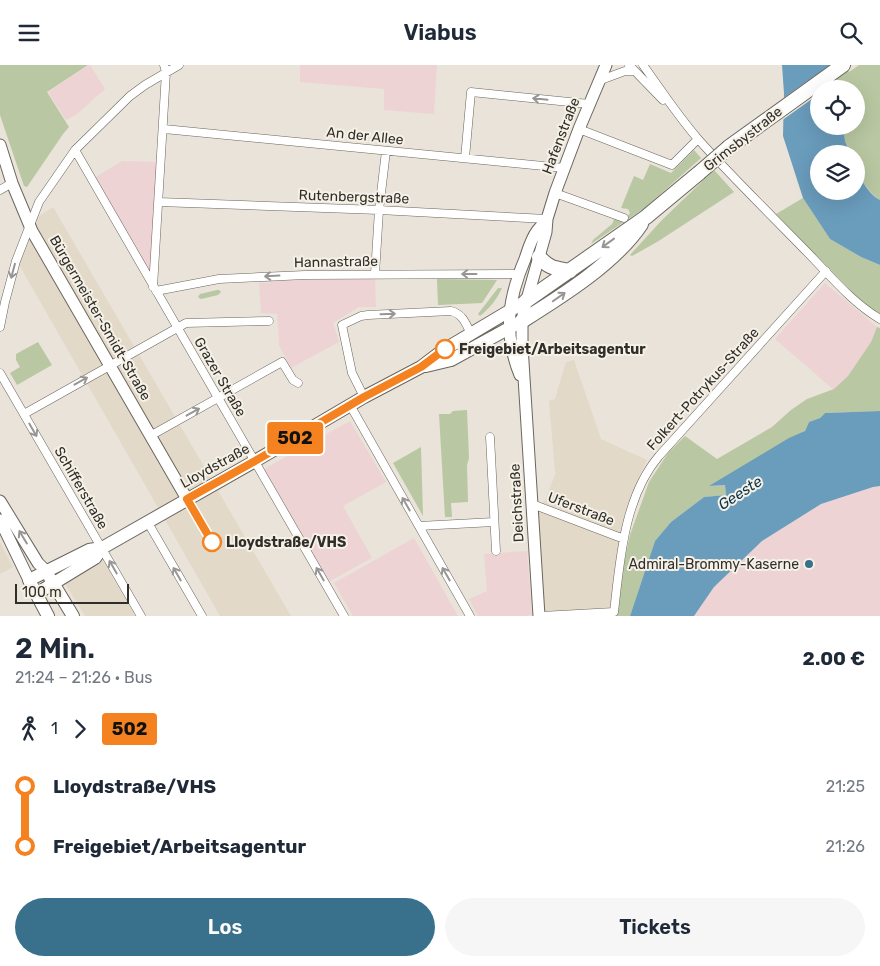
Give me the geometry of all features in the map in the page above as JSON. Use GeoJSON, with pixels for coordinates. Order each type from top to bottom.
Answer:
{"type":"FeatureCollection","features":[{"type":"Feature","properties":{"kind":"highway","name":"Grimsbystraße"},"geometry":{"type":"LineString","coordinates":[[526,301],[646,217],[735,142],[843,65]]}},
{"type":"Feature","properties":{"kind":"highway","name":"Grimsbystraße"},"geometry":{"type":"LineString","coordinates":[[522,321],[595,271],[624,246],[635,234],[646,217]]}},
{"type":"Feature","properties":{"kind":"highway"},"geometry":{"type":"LineString","coordinates":[[539,257],[547,266],[570,271]]}},
{"type":"Feature","properties":{"kind":"main road","name":"Hafenstraße"},"geometry":{"type":"LineString","coordinates":[[522,321],[555,193],[588,104],[606,65]]}},
{"type":"Feature","properties":{"kind":"main road","name":"Bürgermeister-Smidt-Straße"},"geometry":{"type":"LineString","coordinates":[[0,145],[12,183],[30,226],[187,499]]}},
{"type":"Feature","properties":{"kind":"main road","name":"Hafenstraße"},"geometry":{"type":"LineString","coordinates":[[510,311],[518,274],[536,232],[547,219]]}},
{"type":"Feature","properties":{"kind":"main road","name":"Grimsbystraße"},"geometry":{"type":"LineString","coordinates":[[510,311],[526,301]]}},
{"type":"Feature","properties":{"kind":"main road","name":"Deichstraße"},"geometry":{"type":"LineString","coordinates":[[510,311],[509,328],[518,368],[526,388]]}},
{"type":"Feature","properties":{"kind":"main road","name":"Lloydstraße"},"geometry":{"type":"LineString","coordinates":[[29,580],[89,550],[102,548],[364,397],[421,367],[451,360],[510,311]]}},
{"type":"Feature","properties":{"kind":"main road"},"geometry":{"type":"LineString","coordinates":[[475,339],[509,328],[522,321]]}},
{"type":"Feature","properties":{"kind":"main road","name":"Deichstraße"},"geometry":{"type":"LineString","coordinates":[[522,321],[540,616]]}},
{"type":"Feature","properties":{"kind":"main road"},"geometry":{"type":"LineString","coordinates":[[0,501],[38,563],[54,583],[73,616]]}},
{"type":"Feature","properties":{"kind":"main road"},"geometry":{"type":"LineString","coordinates":[[0,520],[48,616]]}},
{"type":"Feature","properties":{"kind":"main road","name":"Lloydstraße"},"geometry":{"type":"LineString","coordinates":[[36,594],[95,558],[102,548]]}},
{"type":"Feature","properties":{"kind":"street"},"geometry":{"type":"LineString","coordinates":[[0,327],[16,261],[39,202],[44,194],[75,150],[130,96],[165,69],[179,65]]}},
{"type":"Feature","properties":{"kind":"street"},"geometry":{"type":"LineString","coordinates":[[643,65],[698,139],[826,271],[862,306],[880,319]]}},
{"type":"Feature","properties":{"kind":"street"},"geometry":{"type":"LineString","coordinates":[[598,81],[632,68],[679,115]]}},
{"type":"Feature","properties":{"kind":"street"},"geometry":{"type":"LineString","coordinates":[[155,289],[164,129],[165,69]]}},
{"type":"Feature","properties":{"kind":"street"},"geometry":{"type":"LineString","coordinates":[[466,159],[471,92],[588,104]]}},
{"type":"Feature","properties":{"kind":"street","name":"An der Allee"},"geometry":{"type":"LineString","coordinates":[[164,129],[564,168]]}},
{"type":"Feature","properties":{"kind":"street"},"geometry":{"type":"LineString","coordinates":[[579,129],[672,165],[698,139]]}},
{"type":"Feature","properties":{"kind":"street","name":"Grazer Straße"},"geometry":{"type":"LineString","coordinates":[[75,150],[344,616]]}},
{"type":"Feature","properties":{"kind":"street"},"geometry":{"type":"LineString","coordinates":[[374,274],[386,151]]}},
{"type":"Feature","properties":{"kind":"street"},"geometry":{"type":"LineString","coordinates":[[0,190],[12,183]]}},
{"type":"Feature","properties":{"kind":"street"},"geometry":{"type":"LineString","coordinates":[[555,193],[624,218]]}},
{"type":"Feature","properties":{"kind":"street","name":"Rutenbergstraße"},"geometry":{"type":"LineString","coordinates":[[159,202],[379,210],[547,219]]}},
{"type":"Feature","properties":{"kind":"street","name":"Folkert-Potrykus-Straße"},"geometry":{"type":"LineString","coordinates":[[624,539],[626,527],[642,481],[654,462],[826,271]]}},
{"type":"Feature","properties":{"kind":"street","name":"Hannastraße"},"geometry":{"type":"LineString","coordinates":[[155,289],[219,279],[305,275],[518,274]]}},
{"type":"Feature","properties":{"kind":"street"},"geometry":{"type":"LineString","coordinates":[[364,397],[352,373],[342,325],[361,316],[368,315],[451,311],[461,316],[475,339]]}},
{"type":"Feature","properties":{"kind":"street"},"geometry":{"type":"LineString","coordinates":[[24,414],[186,323],[269,321]]}},
{"type":"Feature","properties":{"kind":"street"},"geometry":{"type":"LineString","coordinates":[[150,436],[282,362],[293,380],[298,383]]}},
{"type":"Feature","properties":{"kind":"street","name":"Schifferstraße"},"geometry":{"type":"LineString","coordinates":[[0,373],[141,616]]}},
{"type":"Feature","properties":{"kind":"street"},"geometry":{"type":"LineString","coordinates":[[350,405],[470,616]]}},
{"type":"Feature","properties":{"kind":"street"},"geometry":{"type":"LineString","coordinates":[[490,437],[496,551]]}},
{"type":"Feature","properties":{"kind":"street","name":"Uferstraße"},"geometry":{"type":"LineString","coordinates":[[532,504],[624,539],[614,612],[540,616]]}},
{"type":"Feature","properties":{"kind":"street"},"geometry":{"type":"LineString","coordinates":[[147,521],[202,616]]}},
{"type":"Feature","properties":{"kind":"street"},"geometry":{"type":"LineString","coordinates":[[419,526],[494,522]]}},
{"type":"Feature","properties":{"kind":"shaded area"},"geometry":{"type":"Polygon","coordinates":[[[89,65],[105,89],[77,114],[66,120],[48,92],[89,65]]]}},
{"type":"Feature","properties":{"kind":"shaded area"},"geometry":{"type":"Polygon","coordinates":[[[300,65],[437,65],[434,114],[384,110],[384,89],[300,82],[300,65]]]}},
{"type":"Feature","properties":{"kind":"shaded area"},"geometry":{"type":"Polygon","coordinates":[[[122,161],[159,162],[151,279],[94,178],[122,161]]]}},
{"type":"Feature","properties":{"kind":"shaded area"},"geometry":{"type":"Polygon","coordinates":[[[53,207],[291,616],[220,616],[18,263],[35,219],[53,207]]]}},
{"type":"Feature","properties":{"kind":"shaded area"},"geometry":{"type":"Polygon","coordinates":[[[375,279],[376,307],[359,307],[333,323],[339,342],[291,368],[279,345],[277,314],[261,313],[259,283],[282,280],[375,279]]]}},
{"type":"Feature","properties":{"kind":"shaded area"},"geometry":{"type":"Polygon","coordinates":[[[825,283],[877,327],[871,342],[848,376],[834,390],[775,339],[825,283]]]}},
{"type":"Feature","properties":{"kind":"shaded area"},"geometry":{"type":"Polygon","coordinates":[[[574,360],[601,439],[647,460],[622,523],[610,616],[543,616],[535,506],[545,501],[556,472],[549,401],[555,399],[566,362],[574,360]]]}},
{"type":"Feature","properties":{"kind":"shaded area"},"geometry":{"type":"Polygon","coordinates":[[[350,421],[386,482],[343,506],[372,558],[328,582],[264,469],[350,421]]]}},
{"type":"Feature","properties":{"kind":"shaded area","name":"Admiral-Brommy-Kaserne"},"geometry":{"type":"Polygon","coordinates":[[[880,486],[880,616],[694,616],[714,587],[762,541],[821,504],[880,486]]]}},
{"type":"Feature","properties":{"kind":"shaded area"},"geometry":{"type":"Polygon","coordinates":[[[414,538],[458,616],[353,616],[334,583],[414,538]]]}},
{"type":"Feature","properties":{"kind":"shaded area"},"geometry":{"type":"Polygon","coordinates":[[[0,542],[13,567],[0,574],[0,542]]]}},
{"type":"Feature","properties":{"kind":"shaded area"},"geometry":{"type":"Polygon","coordinates":[[[93,543],[135,616],[85,616],[53,564],[93,543]]]}},
{"type":"Feature","properties":{"kind":"shaded area"},"geometry":{"type":"Polygon","coordinates":[[[527,551],[532,614],[527,616],[478,616],[469,599],[487,591],[484,554],[527,551]]]}},
{"type":"Feature","properties":{"kind":"green space"},"geometry":{"type":"Polygon","coordinates":[[[0,65],[88,65],[47,92],[69,127],[27,187],[24,186],[0,115],[0,65]]]}},
{"type":"Feature","properties":{"kind":"green space"},"geometry":{"type":"Polygon","coordinates":[[[834,65],[846,65],[849,72],[859,65],[880,65],[880,200],[865,184],[865,145],[847,145],[844,135],[865,135],[865,80],[834,80],[834,65]]]}},
{"type":"Feature","properties":{"kind":"green space"},"geometry":{"type":"Polygon","coordinates":[[[694,150],[701,158],[646,207],[591,244],[593,240],[612,224],[615,217],[625,219],[630,213],[628,209],[621,208],[634,176],[643,180],[650,164],[671,173],[694,150]]]}},
{"type":"Feature","properties":{"kind":"green space"},"geometry":{"type":"Polygon","coordinates":[[[714,170],[734,192],[657,242],[632,256],[630,255],[662,220],[714,170]]]}},
{"type":"Feature","properties":{"kind":"green space"},"geometry":{"type":"Polygon","coordinates":[[[803,198],[830,239],[861,257],[880,265],[880,315],[861,301],[776,214],[803,198]]]}},
{"type":"Feature","properties":{"kind":"green space"},"geometry":{"type":"Polygon","coordinates":[[[437,279],[497,280],[482,303],[438,305],[437,279]]]}},
{"type":"Feature","properties":{"kind":"green space"},"geometry":{"type":"Polygon","coordinates":[[[498,288],[502,288],[498,296],[480,316],[478,314],[498,288]]]}},
{"type":"Feature","properties":{"kind":"green space"},"geometry":{"type":"Polygon","coordinates":[[[217,290],[221,292],[218,295],[201,299],[198,297],[200,294],[217,290]]]}},
{"type":"Feature","properties":{"kind":"green space"},"geometry":{"type":"Polygon","coordinates":[[[877,327],[880,328],[880,411],[825,413],[820,418],[809,422],[805,431],[710,486],[725,485],[726,495],[704,497],[671,522],[655,541],[630,616],[617,616],[624,562],[630,535],[649,482],[668,453],[685,436],[717,459],[772,427],[807,399],[834,389],[848,376],[871,342],[877,327]]]}},
{"type":"Feature","properties":{"kind":"green space"},"geometry":{"type":"Polygon","coordinates":[[[38,342],[52,365],[17,385],[10,373],[20,367],[16,360],[16,354],[38,342]]]}},
{"type":"Feature","properties":{"kind":"green space"},"geometry":{"type":"Polygon","coordinates":[[[467,410],[468,502],[451,503],[452,517],[445,517],[439,414],[450,414],[453,411],[467,410]]]}},
{"type":"Feature","properties":{"kind":"green space"},"geometry":{"type":"Polygon","coordinates":[[[421,447],[423,516],[393,463],[421,447]]]}},
{"type":"Feature","properties":{"kind":"water"},"geometry":{"type":"Polygon","coordinates":[[[782,65],[834,65],[834,80],[810,80],[810,135],[844,135],[847,145],[810,145],[810,200],[865,200],[865,185],[880,200],[880,265],[861,257],[830,239],[803,198],[783,136],[784,93],[782,65]]]}},
{"type":"Feature","properties":{"kind":"water","name":"Geeste"},"geometry":{"type":"Polygon","coordinates":[[[880,411],[880,486],[821,504],[762,541],[714,587],[694,616],[630,616],[655,541],[671,522],[704,497],[726,495],[725,485],[709,486],[789,438],[805,431],[809,422],[820,418],[825,413],[880,411]]]}},
{"type":"Feature","properties":{"kind":"pier"},"geometry":{"type":"Polygon","coordinates":[[[830,65],[836,65],[837,80],[810,80],[810,100],[781,121],[782,99],[830,65]]]}},
{"type":"Feature","properties":{"kind":"bus line","name":"502"},"geometry":{"type":"LineString","coordinates":[[212,542],[187,499],[364,397],[421,367],[445,349]]}},
{"type":"Feature","properties":{"kind":"place","name":"Freigebiet/Arbeitsagentur"},"geometry":{"type":"Point","coordinates":[445,349]}},
{"type":"Feature","properties":{"kind":"place","name":"Lloydstraße/VHS"},"geometry":{"type":"Point","coordinates":[212,542]}},
{"type":"Feature","properties":{"kind":"place","name":"Admiral-Brommy-Kaserne"},"geometry":{"type":"Point","coordinates":[809,564]}}]}
